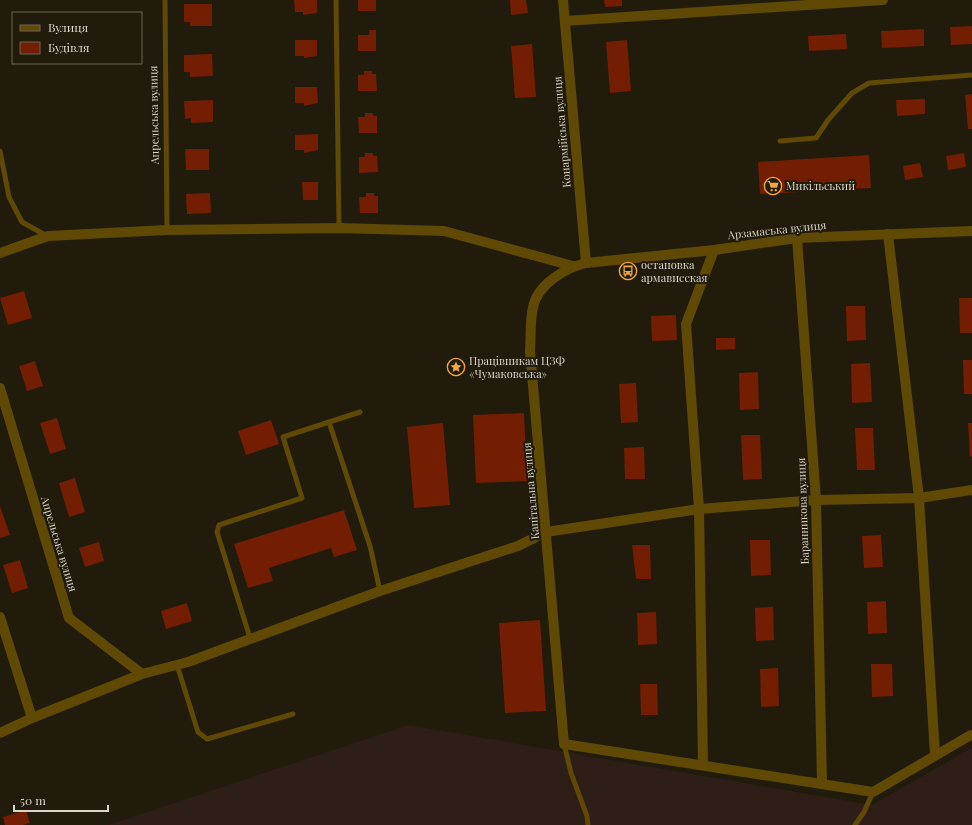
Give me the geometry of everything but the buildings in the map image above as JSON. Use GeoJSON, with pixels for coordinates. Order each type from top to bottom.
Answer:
{"type":"FeatureCollection","features":[{"type":"Feature","properties":{"kind":"street","name":"Конармійська вулиця"},"geometry":{"type":"LineString","coordinates":[[563,0],[586,263]]}},
{"type":"Feature","properties":{"kind":"street"},"geometry":{"type":"LineString","coordinates":[[565,21],[883,0]]}},
{"type":"Feature","properties":{"kind":"street"},"geometry":{"type":"LineString","coordinates":[[0,253],[48,236],[167,230],[339,228],[444,232],[573,266]]}},
{"type":"Feature","properties":{"kind":"street","name":"Арзамаська вулиця"},"geometry":{"type":"LineString","coordinates":[[586,263],[714,250],[796,238],[972,231]]}},
{"type":"Feature","properties":{"kind":"street"},"geometry":{"type":"LineString","coordinates":[[888,234],[919,498],[935,755]]}},
{"type":"Feature","properties":{"kind":"street","name":"Баранникова вулиця"},"geometry":{"type":"LineString","coordinates":[[796,238],[816,500],[822,784]]}},
{"type":"Feature","properties":{"kind":"street"},"geometry":{"type":"LineString","coordinates":[[703,764],[699,509],[686,324],[714,250]]}},
{"type":"Feature","properties":{"kind":"street","name":"Капітальна вулиця"},"geometry":{"type":"LineString","coordinates":[[564,744],[530,350],[533,306],[539,292],[550,282],[573,266],[586,263]]}},
{"type":"Feature","properties":{"kind":"street","name":"Апрельська вулиця"},"geometry":{"type":"LineString","coordinates":[[0,388],[69,618],[142,674]]}},
{"type":"Feature","properties":{"kind":"street"},"geometry":{"type":"LineString","coordinates":[[0,733],[32,718],[142,674],[177,665],[380,591],[518,546],[546,532],[699,509],[816,500],[919,498],[972,490]]}},
{"type":"Feature","properties":{"kind":"street"},"geometry":{"type":"LineString","coordinates":[[0,617],[32,718]]}},
{"type":"Feature","properties":{"kind":"street"},"geometry":{"type":"LineString","coordinates":[[564,744],[703,764],[873,792],[972,735]]}},
{"type":"Feature","properties":{"kind":"lane","name":"Апрельська вулиця"},"geometry":{"type":"LineString","coordinates":[[165,0],[167,230]]}},
{"type":"Feature","properties":{"kind":"lane"},"geometry":{"type":"LineString","coordinates":[[336,0],[339,228]]}},
{"type":"Feature","properties":{"kind":"lane"},"geometry":{"type":"LineString","coordinates":[[780,141],[816,138],[828,120],[852,93],[869,83],[972,75]]}},
{"type":"Feature","properties":{"kind":"lane"},"geometry":{"type":"LineString","coordinates":[[0,151],[10,197],[22,222],[48,236]]}},
{"type":"Feature","properties":{"kind":"lane"},"geometry":{"type":"LineString","coordinates":[[250,638],[217,532],[219,525],[302,498],[283,437],[360,412]]}},
{"type":"Feature","properties":{"kind":"lane"},"geometry":{"type":"LineString","coordinates":[[329,422],[370,546],[380,591]]}},
{"type":"Feature","properties":{"kind":"lane"},"geometry":{"type":"LineString","coordinates":[[177,665],[198,732],[207,739],[293,714]]}},
{"type":"Feature","properties":{"kind":"lane"},"geometry":{"type":"LineString","coordinates":[[564,744],[571,773],[588,816],[588,825]]}},
{"type":"Feature","properties":{"kind":"lane"},"geometry":{"type":"LineString","coordinates":[[855,825],[864,812],[873,792]]}},
{"type":"Feature","properties":{"kind":"shaded area"},"geometry":{"type":"Polygon","coordinates":[[[408,725],[872,805],[972,748],[972,825],[108,825],[408,725]]]}},
{"type":"Feature","properties":{"kind":"place","name":"Микільський"},"geometry":{"type":"Point","coordinates":[773,186]}},
{"type":"Feature","properties":{"kind":"place","name":"остановка армависская"},"geometry":{"type":"Point","coordinates":[628,271]}},
{"type":"Feature","properties":{"kind":"place","name":"Працівникам ЦЗФ «Чумаковська»"},"geometry":{"type":"Point","coordinates":[456,367]}}]}
